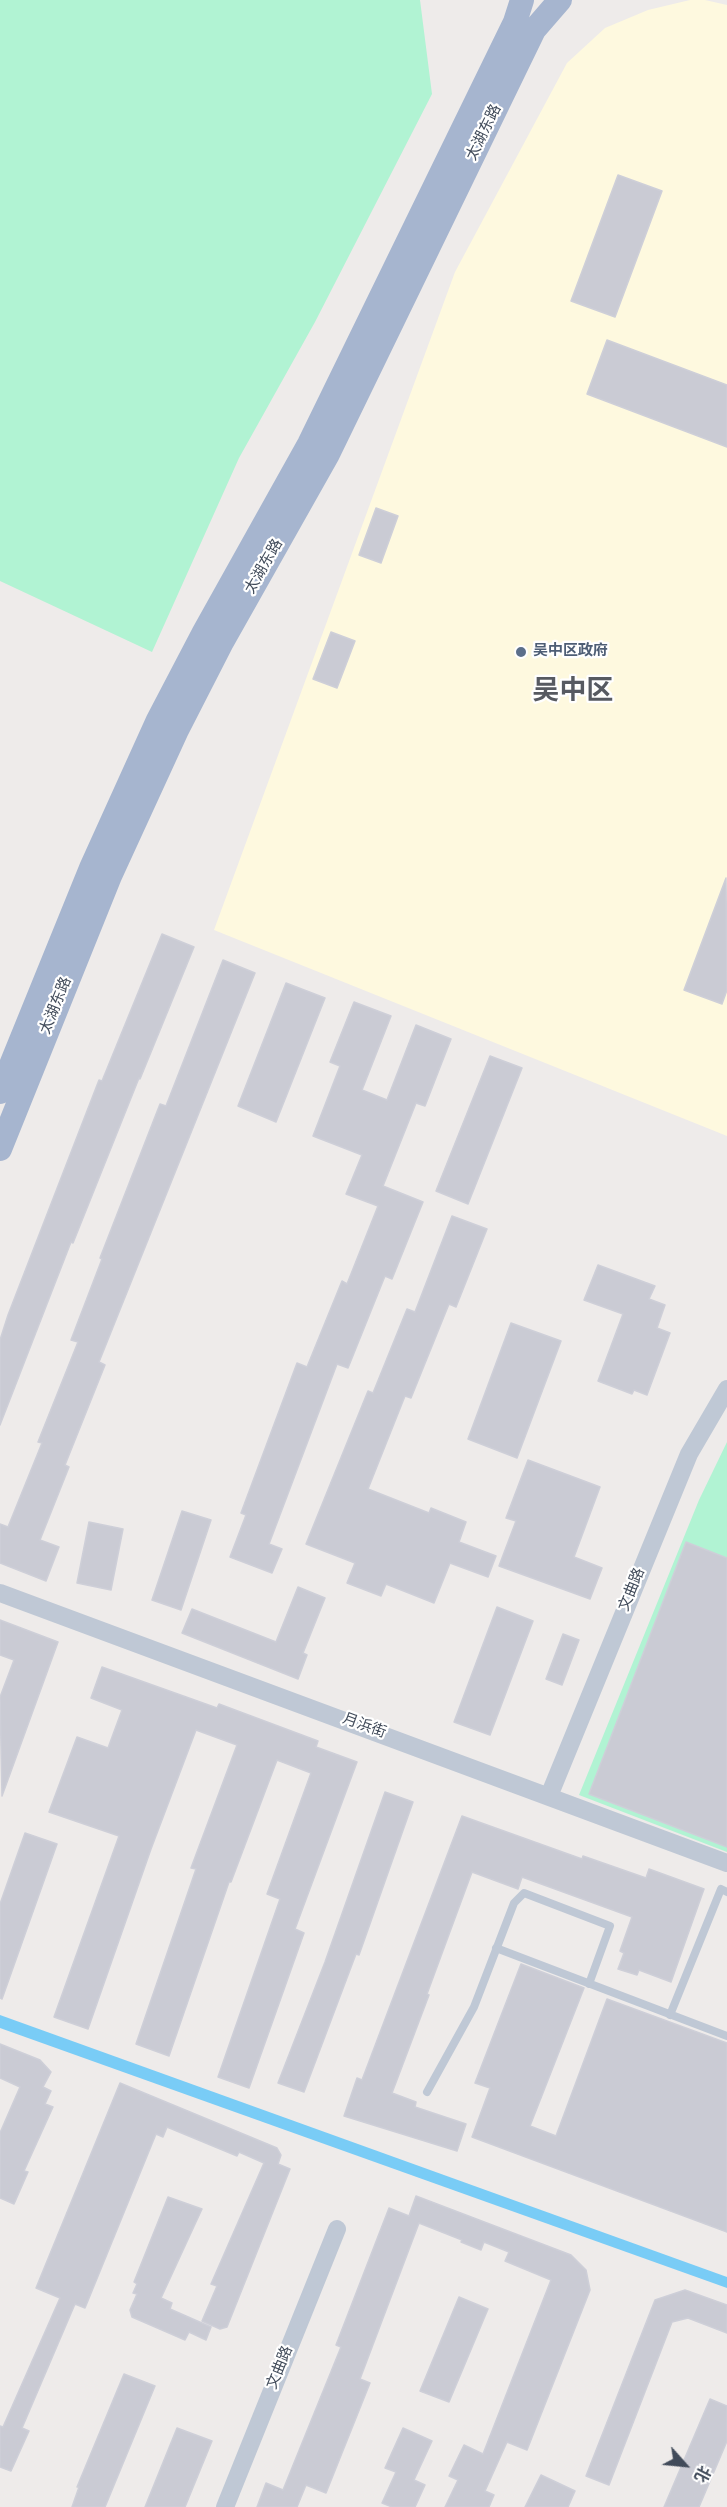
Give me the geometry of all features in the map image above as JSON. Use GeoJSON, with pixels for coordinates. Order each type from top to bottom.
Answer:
{"type":"FeatureCollection","features":[{"type":"Feature","properties":{"kind":"main road","name":"太湖东路"},"geometry":{"type":"LineString","coordinates":[[0,1092],[91,868],[158,720],[209,622],[309,444],[514,23],[522,0]]}},
{"type":"Feature","properties":{"kind":"main road","name":"太湖东路"},"geometry":{"type":"LineString","coordinates":[[0,1149],[111,876],[177,730],[222,642],[328,454],[534,30],[560,0]]}},
{"type":"Feature","properties":{"kind":"street","name":"文曲路"},"geometry":{"type":"LineString","coordinates":[[549,1796],[689,1454],[727,1389]]}},
{"type":"Feature","properties":{"kind":"street","name":"月浜街"},"geometry":{"type":"LineString","coordinates":[[0,1593],[727,1863]]}},
{"type":"Feature","properties":{"kind":"street","name":"文曲路"},"geometry":{"type":"LineString","coordinates":[[225,2507],[337,2229]]}},
{"type":"Feature","properties":{"kind":"lane"},"geometry":{"type":"LineString","coordinates":[[670,2015],[721,1889],[727,1892]]}},
{"type":"Feature","properties":{"kind":"lane"},"geometry":{"type":"LineString","coordinates":[[427,2092],[474,2007],[514,1903],[524,1893],[610,1926],[588,1984]]}},
{"type":"Feature","properties":{"kind":"lane"},"geometry":{"type":"LineString","coordinates":[[496,1948],[727,2036]]}},
{"type":"Feature","properties":{"kind":"shaded area","name":"吴中区政府"},"geometry":{"type":"Polygon","coordinates":[[[690,0],[705,0],[727,5],[727,1136],[214,930],[455,272],[567,63],[605,28],[648,10],[690,0]]]}},
{"type":"Feature","properties":{"kind":"green space"},"geometry":{"type":"Polygon","coordinates":[[[0,0],[420,0],[432,94],[315,322],[239,458],[152,652],[0,581],[0,0]]]}},
{"type":"Feature","properties":{"kind":"green space"},"geometry":{"type":"Polygon","coordinates":[[[727,1442],[727,1852],[579,1795],[699,1500],[727,1442]]]}},
{"type":"Feature","properties":{"kind":"water"},"geometry":{"type":"Polygon","coordinates":[[[0,2015],[727,2277],[727,2288],[0,2028],[0,2015]]]}},
{"type":"Feature","properties":{"kind":"building"},"geometry":{"type":"Polygon","coordinates":[[[618,175],[662,191],[615,317],[571,301],[618,175]]]}},
{"type":"Feature","properties":{"kind":"building"},"geometry":{"type":"Polygon","coordinates":[[[607,340],[727,385],[727,447],[587,394],[607,340]]]}},
{"type":"Feature","properties":{"kind":"building"},"geometry":{"type":"Polygon","coordinates":[[[376,508],[398,516],[381,563],[359,555],[376,508]]]}},
{"type":"Feature","properties":{"kind":"building"},"geometry":{"type":"Polygon","coordinates":[[[331,632],[355,641],[337,688],[313,679],[331,632]]]}},
{"type":"Feature","properties":{"kind":"building"},"geometry":{"type":"Polygon","coordinates":[[[726,878],[727,990],[722,1004],[684,990],[726,878]]]}},
{"type":"Feature","properties":{"kind":"building"},"geometry":{"type":"Polygon","coordinates":[[[162,934],[194,947],[73,1243],[71,1242],[0,1425],[0,1340],[8,1315],[99,1080],[102,1081],[162,934]]]}},
{"type":"Feature","properties":{"kind":"building"},"geometry":{"type":"Polygon","coordinates":[[[223,960],[255,973],[99,1362],[105,1365],[65,1465],[69,1467],[40,1540],[59,1547],[46,1581],[0,1563],[0,1524],[8,1527],[42,1443],[38,1442],[78,1342],[71,1340],[102,1259],[100,1258],[160,1104],[166,1106],[223,960]]]}},
{"type":"Feature","properties":{"kind":"building"},"geometry":{"type":"Polygon","coordinates":[[[286,983],[325,998],[276,1122],[238,1106],[286,983]]]}},
{"type":"Feature","properties":{"kind":"building"},"geometry":{"type":"Polygon","coordinates":[[[354,1002],[391,1016],[362,1090],[387,1100],[416,1025],[451,1039],[425,1106],[416,1103],[383,1186],[423,1202],[392,1279],[385,1276],[348,1368],[337,1364],[269,1544],[282,1549],[272,1573],[230,1557],[246,1515],[241,1513],[297,1363],[307,1367],[342,1281],[347,1284],[378,1206],[346,1194],[362,1155],[313,1136],[340,1066],[330,1062],[354,1002]]]}},
{"type":"Feature","properties":{"kind":"building"},"geometry":{"type":"Polygon","coordinates":[[[490,1056],[522,1068],[468,1204],[436,1191],[490,1056]]]}},
{"type":"Feature","properties":{"kind":"building"},"geometry":{"type":"Polygon","coordinates":[[[452,1216],[487,1229],[456,1307],[449,1304],[411,1398],[405,1396],[368,1489],[429,1513],[431,1508],[466,1522],[459,1542],[496,1556],[488,1577],[450,1563],[434,1603],[386,1584],[381,1596],[347,1583],[355,1563],[306,1544],[368,1391],[373,1393],[407,1309],[415,1312],[452,1216]]]}},
{"type":"Feature","properties":{"kind":"building"},"geometry":{"type":"Polygon","coordinates":[[[598,1265],[655,1286],[649,1299],[665,1305],[657,1328],[670,1333],[647,1395],[634,1390],[632,1394],[598,1381],[623,1314],[584,1300],[598,1265]]]}},
{"type":"Feature","properties":{"kind":"building"},"geometry":{"type":"Polygon","coordinates":[[[511,1323],[561,1341],[517,1458],[468,1439],[511,1323]]]}},
{"type":"Feature","properties":{"kind":"building"},"geometry":{"type":"Polygon","coordinates":[[[528,1460],[600,1487],[574,1557],[602,1568],[590,1599],[499,1566],[516,1521],[506,1518],[528,1460]]]}},
{"type":"Feature","properties":{"kind":"building"},"geometry":{"type":"Polygon","coordinates":[[[182,1511],[211,1520],[181,1610],[152,1600],[182,1511]]]}},
{"type":"Feature","properties":{"kind":"building"},"geometry":{"type":"Polygon","coordinates":[[[89,1522],[123,1529],[111,1590],[77,1583],[89,1522]]]}},
{"type":"Feature","properties":{"kind":"building"},"geometry":{"type":"Polygon","coordinates":[[[686,1542],[727,1558],[727,1847],[589,1794],[686,1542]]]}},
{"type":"Feature","properties":{"kind":"building"},"geometry":{"type":"Polygon","coordinates":[[[298,1587],[325,1598],[303,1653],[307,1655],[298,1679],[182,1633],[192,1609],[276,1642],[298,1587]]]}},
{"type":"Feature","properties":{"kind":"building"},"geometry":{"type":"Polygon","coordinates":[[[497,1607],[533,1621],[490,1735],[454,1722],[497,1607]]]}},
{"type":"Feature","properties":{"kind":"building"},"geometry":{"type":"Polygon","coordinates":[[[0,1620],[58,1642],[2,1796],[0,1697],[14,1660],[0,1655],[0,1620]]]}},
{"type":"Feature","properties":{"kind":"building"},"geometry":{"type":"Polygon","coordinates":[[[563,1634],[579,1640],[562,1685],[546,1679],[563,1634]]]}},
{"type":"Feature","properties":{"kind":"building"},"geometry":{"type":"Polygon","coordinates":[[[102,1667],[217,1708],[219,1704],[318,1741],[316,1747],[357,1762],[295,1929],[304,1933],[249,2088],[218,2077],[280,1899],[267,1894],[311,1773],[277,1760],[231,1882],[229,1882],[169,2056],[136,2044],[196,1869],[191,1868],[237,1745],[196,1730],[151,1849],[88,2029],[54,2017],[119,1836],[49,1812],[77,1737],[108,1748],[122,1710],[91,1698],[102,1667]]]}},
{"type":"Feature","properties":{"kind":"building"},"geometry":{"type":"Polygon","coordinates":[[[385,1792],[413,1802],[359,1955],[356,1954],[304,2092],[278,2083],[325,1962],[385,1792]]]}},
{"type":"Feature","properties":{"kind":"building"},"geometry":{"type":"Polygon","coordinates":[[[462,1816],[582,1859],[583,1856],[646,1878],[649,1869],[704,1889],[671,1982],[639,1970],[637,1975],[618,1969],[624,1953],[620,1951],[632,1917],[522,1877],[518,1889],[472,1872],[392,2093],[416,2102],[415,2107],[466,2124],[457,2151],[344,2116],[357,2078],[362,2080],[462,1816]]]}},
{"type":"Feature","properties":{"kind":"building"},"geometry":{"type":"Polygon","coordinates":[[[25,1833],[57,1844],[2,1999],[0,1998],[0,1904],[25,1833]]]}},
{"type":"Feature","properties":{"kind":"building"},"geometry":{"type":"Polygon","coordinates":[[[521,1964],[584,1988],[530,2126],[556,2136],[607,1999],[727,2043],[727,2232],[472,2137],[490,2088],[475,2083],[521,1964]]]}},
{"type":"Feature","properties":{"kind":"building"},"geometry":{"type":"Polygon","coordinates":[[[0,2044],[40,2060],[51,2072],[43,2087],[51,2091],[45,2104],[53,2107],[24,2171],[28,2172],[14,2204],[0,2198],[0,2133],[20,2087],[0,2078],[0,2044]]]}},
{"type":"Feature","properties":{"kind":"building"},"geometry":{"type":"Polygon","coordinates":[[[120,2083],[277,2148],[281,2155],[278,2164],[290,2169],[227,2327],[220,2329],[202,2321],[217,2286],[211,2284],[264,2163],[239,2152],[237,2156],[167,2127],[163,2137],[156,2134],[85,2308],[75,2304],[22,2428],[29,2431],[11,2471],[0,2467],[0,2426],[3,2427],[60,2298],[36,2288],[120,2083]]]}},
{"type":"Feature","properties":{"kind":"building"},"geometry":{"type":"Polygon","coordinates":[[[416,2196],[571,2255],[586,2270],[590,2290],[527,2450],[507,2442],[485,2491],[494,2495],[489,2507],[445,2507],[458,2480],[449,2476],[464,2445],[483,2454],[551,2280],[505,2261],[509,2252],[484,2242],[481,2250],[419,2223],[360,2379],[370,2383],[326,2493],[306,2485],[297,2507],[257,2507],[266,2483],[283,2490],[341,2347],[336,2345],[389,2208],[409,2216],[416,2196]]]}},
{"type":"Feature","properties":{"kind":"building"},"geometry":{"type":"Polygon","coordinates":[[[168,2197],[202,2209],[161,2298],[172,2303],[170,2309],[211,2327],[206,2340],[189,2332],[185,2340],[132,2317],[130,2310],[137,2294],[133,2293],[137,2284],[134,2282],[168,2197]]]}},
{"type":"Feature","properties":{"kind":"building"},"geometry":{"type":"Polygon","coordinates":[[[685,2290],[727,2305],[727,2333],[688,2318],[672,2322],[609,2485],[586,2476],[655,2300],[685,2290]]]}},
{"type":"Feature","properties":{"kind":"building"},"geometry":{"type":"Polygon","coordinates":[[[459,2297],[488,2309],[449,2402],[420,2391],[459,2297]]]}},
{"type":"Feature","properties":{"kind":"building"},"geometry":{"type":"Polygon","coordinates":[[[124,2374],[155,2386],[105,2507],[72,2507],[79,2487],[77,2487],[124,2374]]]}},
{"type":"Feature","properties":{"kind":"building"},"geometry":{"type":"Polygon","coordinates":[[[710,2399],[727,2406],[727,2441],[699,2507],[664,2507],[710,2399]]]}},
{"type":"Feature","properties":{"kind":"building"},"geometry":{"type":"Polygon","coordinates":[[[177,2428],[212,2441],[185,2507],[145,2507],[177,2428]]]}},
{"type":"Feature","properties":{"kind":"building"},"geometry":{"type":"Polygon","coordinates":[[[403,2428],[432,2441],[414,2480],[425,2485],[415,2507],[392,2507],[382,2503],[396,2472],[385,2468],[403,2428]]]}},
{"type":"Feature","properties":{"kind":"building"},"geometry":{"type":"Polygon","coordinates":[[[541,2475],[575,2491],[568,2507],[525,2507],[541,2475]]]}},
{"type":"Feature","properties":{"kind":"place","name":"吴中区政府"},"geometry":{"type":"Point","coordinates":[521,652]}},
{"type":"Feature","properties":{"kind":"district","name":"吴中区"},"geometry":{"type":"Point","coordinates":[573,694]}}]}
